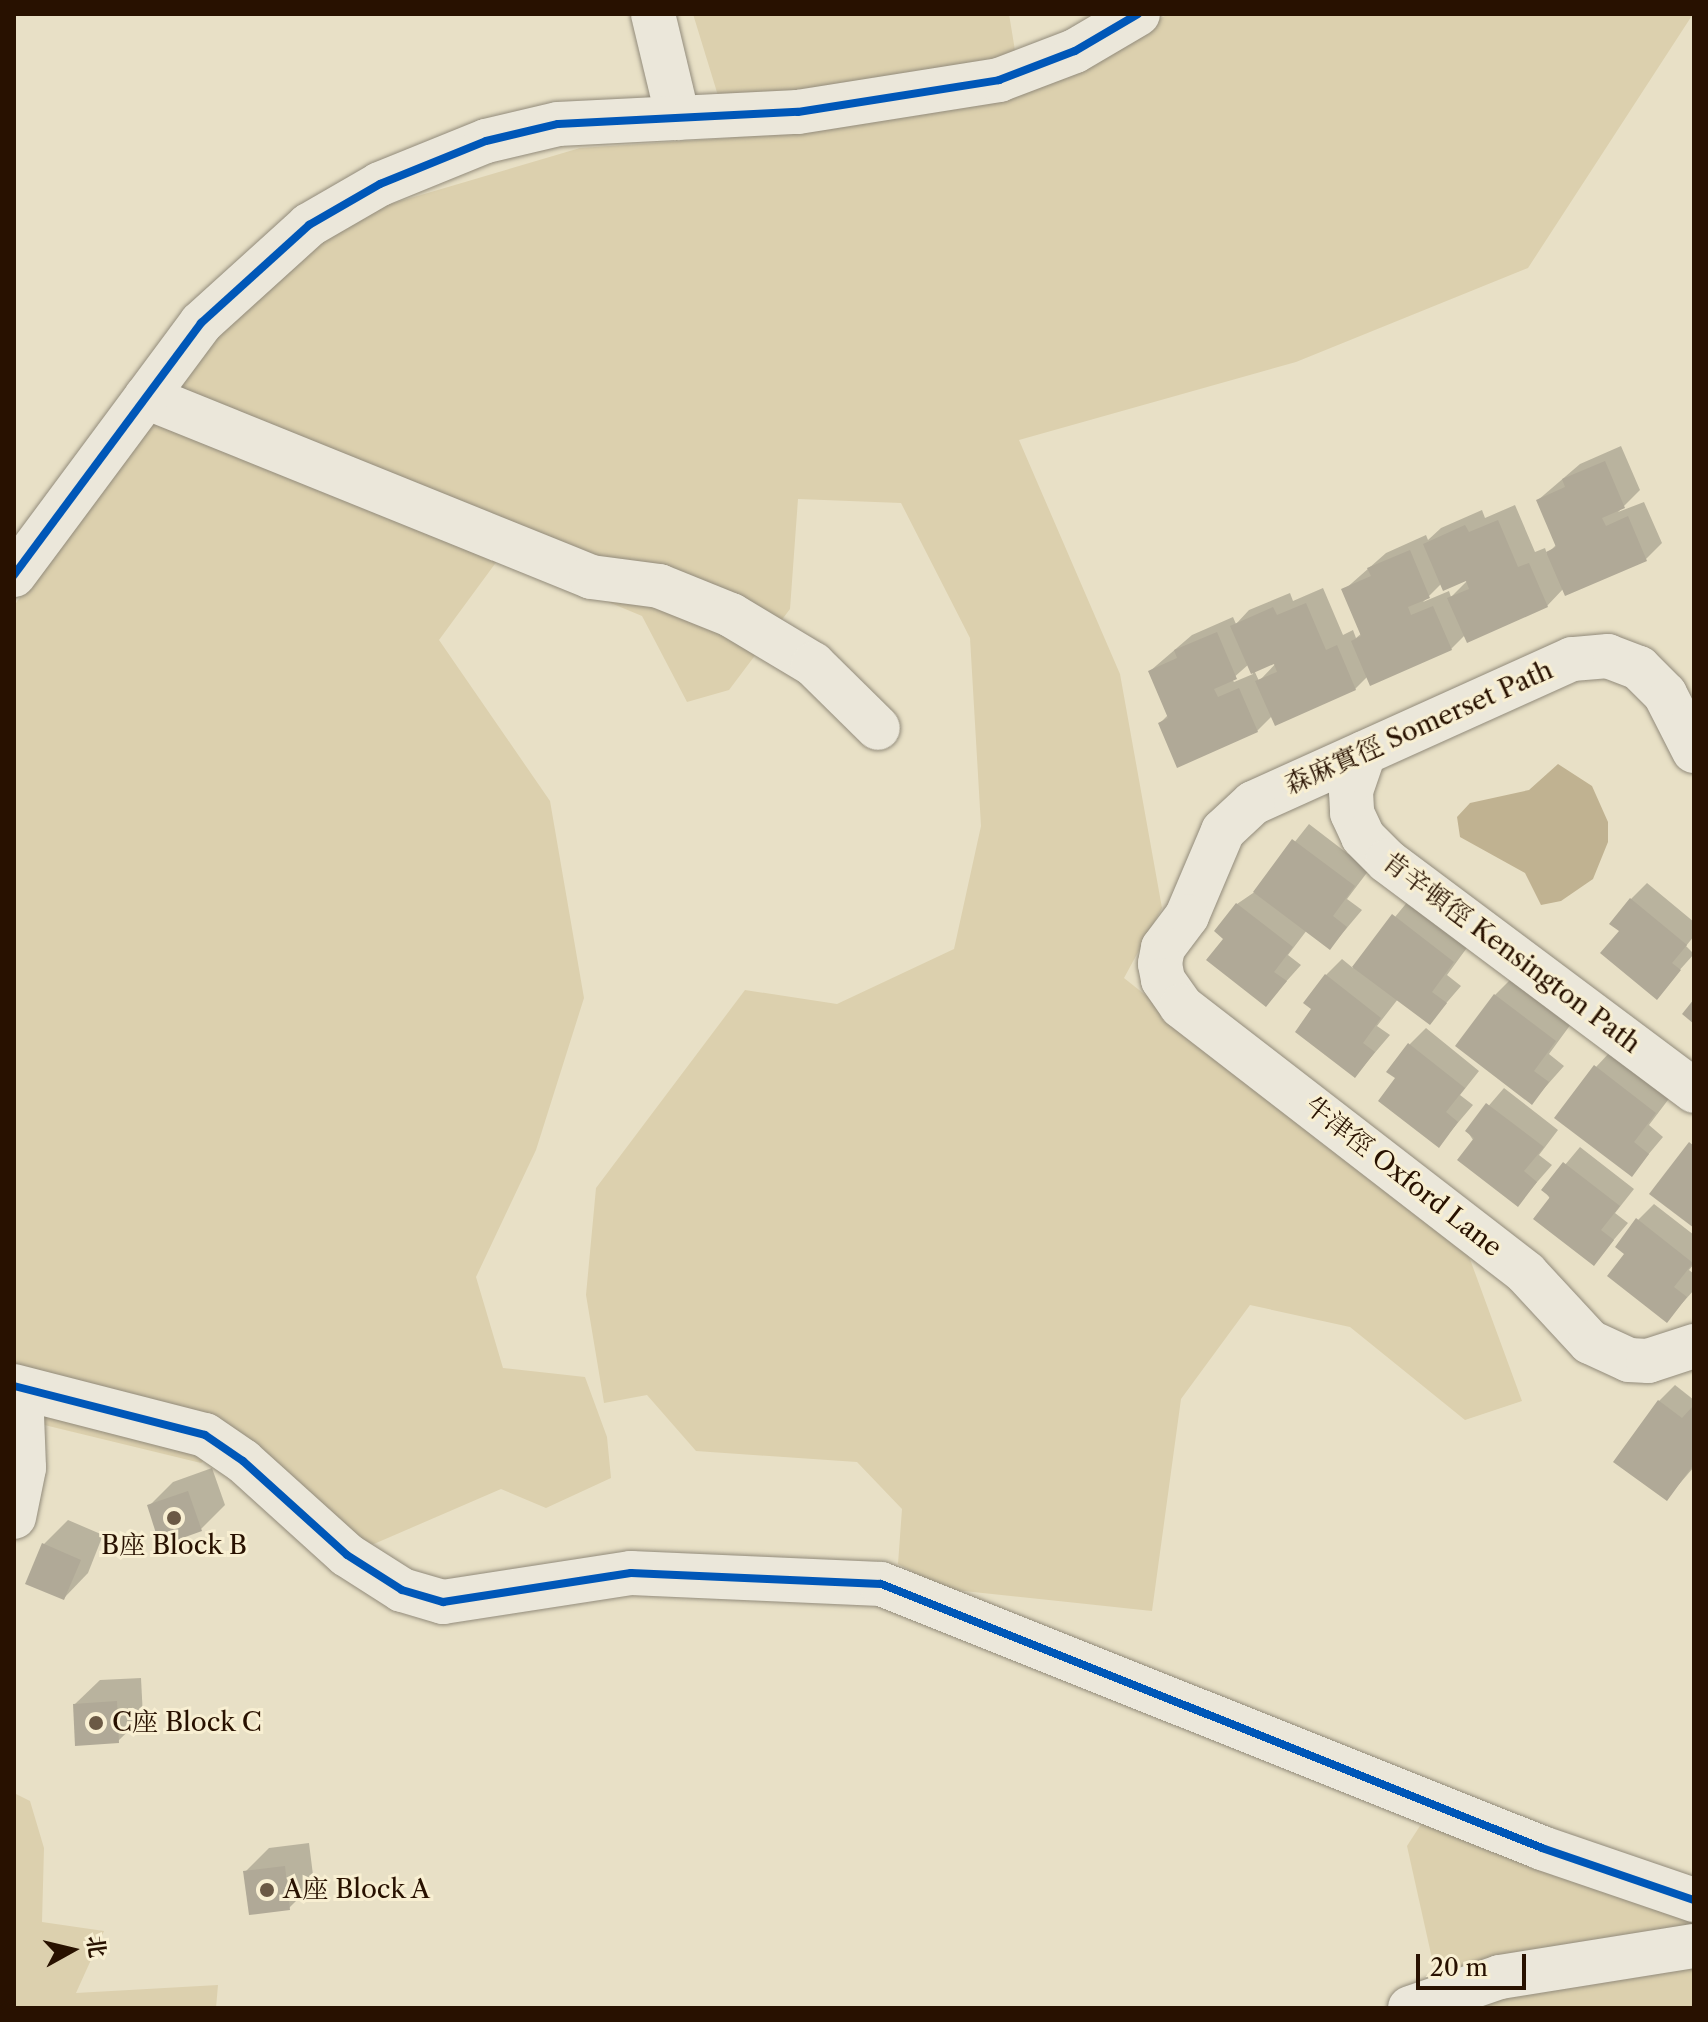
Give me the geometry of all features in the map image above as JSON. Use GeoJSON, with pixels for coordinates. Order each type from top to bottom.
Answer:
{"type":"FeatureCollection","features":[{"type":"Feature","properties":{"kind":"street"},"geometry":{"type":"LineString","coordinates":[[653,14],[678,118]]}},
{"type":"Feature","properties":{"kind":"street"},"geometry":{"type":"LineString","coordinates":[[14,575],[201,323],[309,225],[380,184],[486,141],[558,124],[798,112],[999,80],[1075,51],[1138,14]]}},
{"type":"Feature","properties":{"kind":"street"},"geometry":{"type":"LineString","coordinates":[[146,397],[591,577],[659,586],[731,615],[813,664],[878,728]]}},
{"type":"Feature","properties":{"kind":"street","name":"森麻實徑 Somerset Path"},"geometry":{"type":"LineString","coordinates":[[1171,934],[1187,916],[1223,831],[1253,803],[1572,659],[1608,656],[1639,668],[1665,694],[1694,751]]}},
{"type":"Feature","properties":{"kind":"street","name":"肯辛頓徑 Kensington Path"},"geometry":{"type":"LineString","coordinates":[[1364,753],[1351,791],[1352,813],[1363,837],[1387,861],[1694,1091]]}},
{"type":"Feature","properties":{"kind":"street","name":"牛津徑 Oxford Lane"},"geometry":{"type":"LineString","coordinates":[[1171,934],[1160,964],[1163,980],[1181,1006],[1526,1273],[1590,1342],[1629,1360],[1648,1361],[1694,1346]]}},
{"type":"Feature","properties":{"kind":"street"},"geometry":{"type":"LineString","coordinates":[[14,1386],[205,1435],[243,1461],[347,1555],[402,1590],[443,1602],[631,1573],[881,1584],[1542,1848],[1694,1900]]}},
{"type":"Feature","properties":{"kind":"street"},"geometry":{"type":"LineString","coordinates":[[14,1394],[22,1415],[24,1468],[14,1517]]}},
{"type":"Feature","properties":{"kind":"street"},"geometry":{"type":"LineString","coordinates":[[1410,2008],[1500,1977],[1694,1946]]}},
{"type":"Feature","properties":{"kind":"shaded area"},"geometry":{"type":"Polygon","coordinates":[[[693,14],[1009,14],[1021,87],[1169,14],[1693,14],[1528,268],[1296,362],[1019,440],[1120,674],[1162,908],[1124,978],[1467,1251],[1522,1401],[1465,1420],[1350,1327],[1250,1305],[1181,1399],[1152,1611],[945,1589],[898,1564],[902,1509],[857,1462],[696,1451],[647,1395],[604,1403],[586,1295],[596,1188],[745,990],[837,1004],[954,949],[981,826],[970,638],[901,503],[798,499],[790,609],[729,690],[687,702],[642,616],[500,557],[439,640],[550,801],[584,998],[536,1150],[476,1277],[503,1368],[585,1377],[607,1437],[611,1478],[546,1508],[501,1489],[360,1550],[234,1434],[201,1463],[32,1422],[14,1463],[14,606],[184,365],[336,220],[580,148],[731,138],[693,14]]]}},
{"type":"Feature","properties":{"kind":"shaded area"},"geometry":{"type":"Polygon","coordinates":[[[1558,764],[1592,786],[1608,822],[1608,842],[1593,879],[1561,901],[1541,905],[1525,873],[1460,837],[1457,817],[1470,803],[1529,790],[1558,764]]]}},
{"type":"Feature","properties":{"kind":"shaded area"},"geometry":{"type":"Polygon","coordinates":[[[14,1793],[30,1801],[44,1848],[42,1922],[104,1931],[76,1993],[218,1985],[216,2008],[14,2008],[14,1793]]]}},
{"type":"Feature","properties":{"kind":"shaded area"},"geometry":{"type":"Polygon","coordinates":[[[1427,1815],[1694,1894],[1694,2008],[1443,2008],[1407,1846],[1427,1815]]]}},
{"type":"Feature","properties":{"kind":"building"},"geometry":{"type":"Polygon","coordinates":[[[1605,461],[1625,508],[1602,518],[1606,526],[1628,516],[1647,561],[1565,596],[1546,552],[1556,547],[1536,500],[1565,487],[1562,479],[1605,461]]]}},
{"type":"Feature","properties":{"kind":"building"},"geometry":{"type":"Polygon","coordinates":[[[1498,520],[1518,567],[1529,563],[1548,607],[1467,643],[1447,598],[1469,589],[1466,581],[1443,591],[1423,544],[1465,525],[1469,532],[1498,520]]]}},
{"type":"Feature","properties":{"kind":"building"},"geometry":{"type":"Polygon","coordinates":[[[1410,550],[1430,598],[1408,607],[1411,615],[1433,606],[1452,650],[1370,686],[1351,641],[1361,636],[1341,589],[1371,576],[1367,568],[1410,550]]]}},
{"type":"Feature","properties":{"kind":"building"},"geometry":{"type":"Polygon","coordinates":[[[1306,603],[1326,650],[1337,645],[1356,690],[1275,726],[1255,681],[1277,672],[1274,664],[1251,674],[1230,626],[1273,607],[1277,615],[1306,603]]]}},
{"type":"Feature","properties":{"kind":"building"},"geometry":{"type":"Polygon","coordinates":[[[1217,632],[1237,679],[1214,689],[1218,697],[1239,688],[1258,732],[1177,768],[1158,723],[1168,718],[1148,671],[1177,658],[1174,650],[1217,632]]]}},
{"type":"Feature","properties":{"kind":"building"},"geometry":{"type":"Polygon","coordinates":[[[1292,839],[1355,886],[1333,916],[1347,927],[1330,950],[1253,892],[1292,839]]]}},
{"type":"Feature","properties":{"kind":"building"},"geometry":{"type":"Polygon","coordinates":[[[1630,898],[1687,945],[1672,963],[1681,970],[1657,1000],[1600,953],[1619,931],[1609,924],[1630,898]]]}},
{"type":"Feature","properties":{"kind":"building"},"geometry":{"type":"Polygon","coordinates":[[[1236,903],[1293,947],[1274,972],[1287,981],[1266,1007],[1206,960],[1223,939],[1214,931],[1236,903]]]}},
{"type":"Feature","properties":{"kind":"building"},"geometry":{"type":"Polygon","coordinates":[[[1392,914],[1454,962],[1432,992],[1447,1003],[1430,1025],[1352,967],[1392,914]]]}},
{"type":"Feature","properties":{"kind":"building"},"geometry":{"type":"Polygon","coordinates":[[[1325,974],[1381,1018],[1363,1043],[1375,1052],[1355,1078],[1295,1032],[1311,1009],[1303,1003],[1325,974]]]}},
{"type":"Feature","properties":{"kind":"building"},"geometry":{"type":"Polygon","coordinates":[[[1494,994],[1556,1041],[1534,1071],[1549,1082],[1532,1105],[1455,1046],[1494,994]]]}},
{"type":"Feature","properties":{"kind":"building"},"geometry":{"type":"Polygon","coordinates":[[[1694,999],[1694,1024],[1682,1014],[1694,999]]]}},
{"type":"Feature","properties":{"kind":"building"},"geometry":{"type":"Polygon","coordinates":[[[1408,1043],[1465,1088],[1446,1112],[1458,1122],[1439,1148],[1378,1101],[1395,1078],[1386,1072],[1408,1043]]]}},
{"type":"Feature","properties":{"kind":"building"},"geometry":{"type":"Polygon","coordinates":[[[1594,1065],[1656,1113],[1634,1142],[1649,1154],[1632,1177],[1554,1118],[1594,1065]]]}},
{"type":"Feature","properties":{"kind":"building"},"geometry":{"type":"Polygon","coordinates":[[[1486,1103],[1544,1147],[1524,1171],[1537,1182],[1518,1207],[1457,1160],[1474,1138],[1465,1131],[1486,1103]]]}},
{"type":"Feature","properties":{"kind":"building"},"geometry":{"type":"Polygon","coordinates":[[[1689,1142],[1694,1146],[1694,1228],[1649,1194],[1689,1142]]]}},
{"type":"Feature","properties":{"kind":"building"},"geometry":{"type":"Polygon","coordinates":[[[1563,1162],[1620,1206],[1601,1230],[1614,1240],[1594,1266],[1533,1219],[1550,1197],[1541,1190],[1563,1162]]]}},
{"type":"Feature","properties":{"kind":"building"},"geometry":{"type":"Polygon","coordinates":[[[1636,1218],[1693,1263],[1674,1287],[1687,1297],[1667,1323],[1607,1276],[1624,1254],[1615,1247],[1636,1218]]]}},
{"type":"Feature","properties":{"kind":"building"},"geometry":{"type":"Polygon","coordinates":[[[1658,1400],[1682,1418],[1694,1405],[1694,1464],[1667,1501],[1613,1462],[1658,1400]]]}},
{"type":"Feature","properties":{"kind":"building","name":"B座 Block B"},"geometry":{"type":"Polygon","coordinates":[[[188,1491],[202,1531],[160,1546],[147,1505],[188,1491]]]}},
{"type":"Feature","properties":{"kind":"building"},"geometry":{"type":"Polygon","coordinates":[[[42,1543],[81,1560],[64,1600],[25,1584],[42,1543]]]}},
{"type":"Feature","properties":{"kind":"building","name":"C座 Block C"},"geometry":{"type":"Polygon","coordinates":[[[117,1701],[119,1743],[75,1746],[73,1704],[117,1701]]]}},
{"type":"Feature","properties":{"kind":"building","name":"A座 Block A"},"geometry":{"type":"Polygon","coordinates":[[[285,1866],[290,1910],[249,1915],[243,1871],[285,1866]]]}},
{"type":"Feature","properties":{"kind":"cycle path"},"geometry":{"type":"LineString","coordinates":[[14,575],[201,323],[309,225],[380,184],[486,141],[558,124],[798,112],[999,80],[1075,51],[1138,14]]}},
{"type":"Feature","properties":{"kind":"cycle path"},"geometry":{"type":"LineString","coordinates":[[14,1386],[205,1435],[243,1461],[347,1555],[402,1590],[443,1602],[631,1573],[881,1584],[1542,1848],[1694,1900]]}},
{"type":"Feature","properties":{"kind":"place","name":"B座 Block B"},"geometry":{"type":"Point","coordinates":[174,1518]}},
{"type":"Feature","properties":{"kind":"place","name":"C座 Block C"},"geometry":{"type":"Point","coordinates":[96,1723]}},
{"type":"Feature","properties":{"kind":"place","name":"A座 Block A"},"geometry":{"type":"Point","coordinates":[267,1890]}}]}
